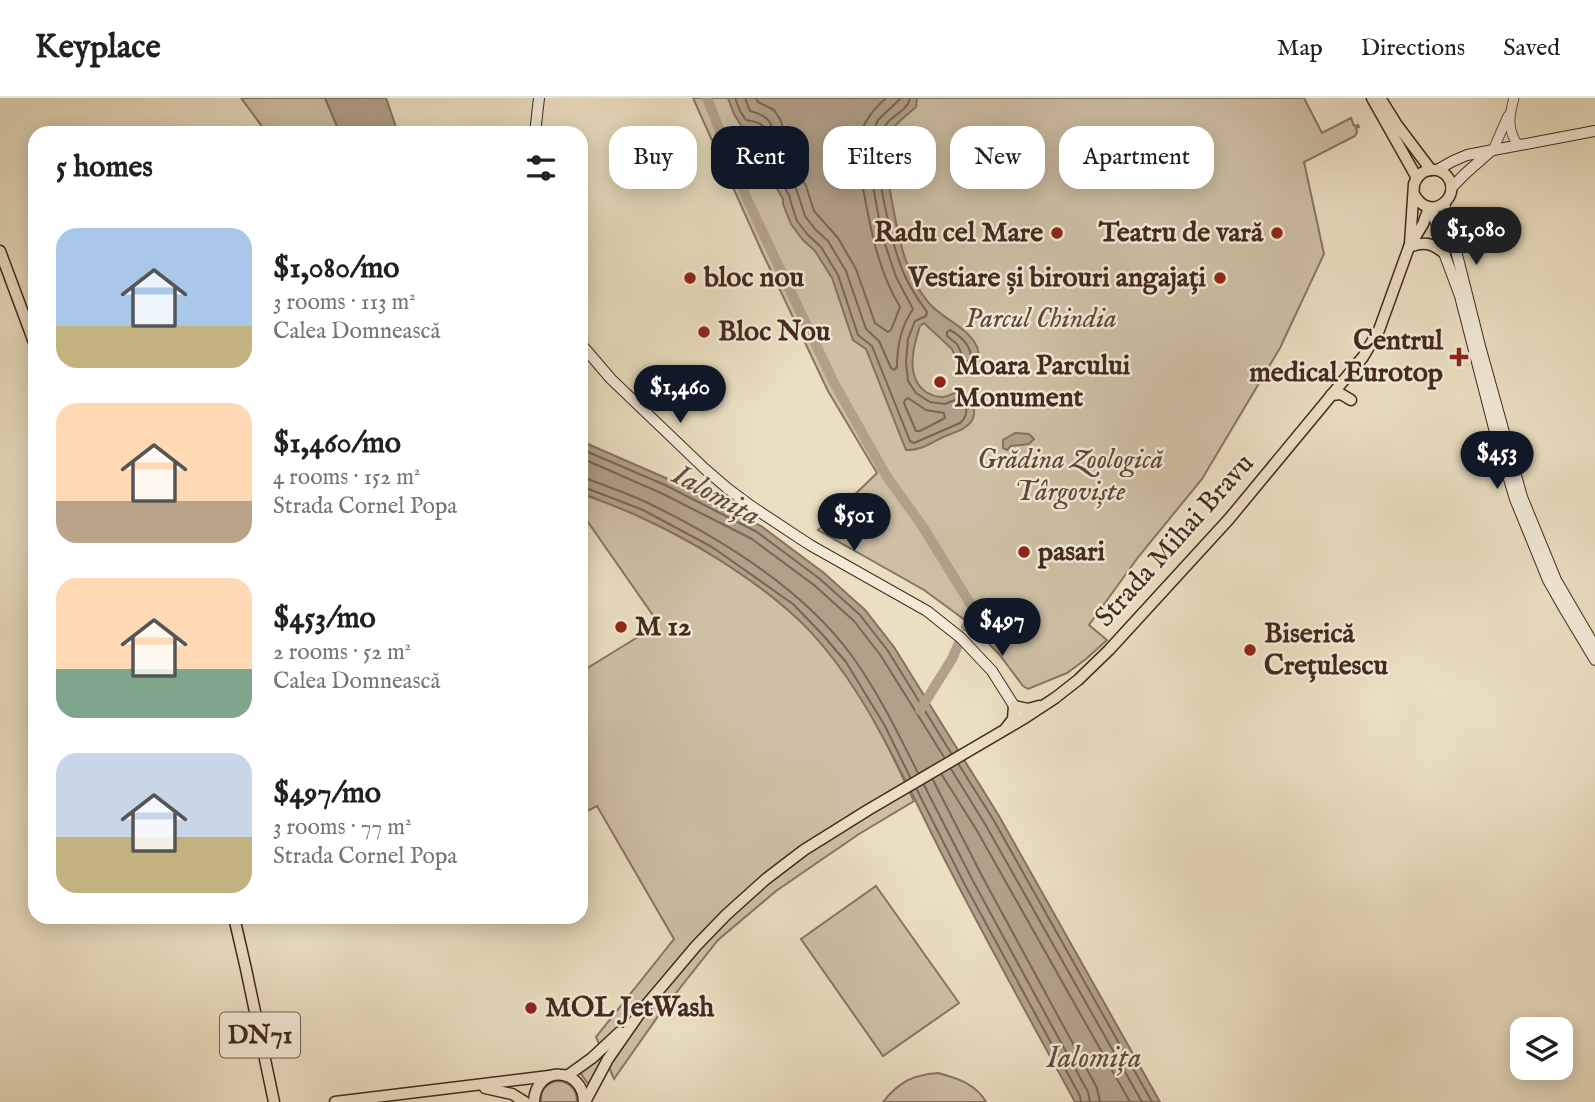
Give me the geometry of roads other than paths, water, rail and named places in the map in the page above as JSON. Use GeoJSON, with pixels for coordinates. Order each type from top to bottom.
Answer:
{"type":"FeatureCollection","features":[{"type":"Feature","properties":{"kind":"main road"},"geometry":{"type":"LineString","coordinates":[[536,126],[539,98]]}},
{"type":"Feature","properties":{"kind":"main road"},"geometry":{"type":"LineString","coordinates":[[1378,99],[1434,170],[1448,178],[1451,188],[1449,197],[1444,204],[1430,208]]}},
{"type":"Feature","properties":{"kind":"main road"},"geometry":{"type":"LineString","coordinates":[[1378,99],[1417,178]]}},
{"type":"Feature","properties":{"kind":"main road"},"geometry":{"type":"LineString","coordinates":[[1409,247],[1414,184],[1425,171],[1434,170],[1460,157],[1595,131]]}},
{"type":"Feature","properties":{"kind":"main road"},"geometry":{"type":"LineString","coordinates":[[1451,188],[1493,150]]}},
{"type":"Feature","properties":{"kind":"main road"},"geometry":{"type":"LineString","coordinates":[[1414,194],[1417,200],[1430,208],[1460,296],[1515,499],[1548,579],[1595,660]]}},
{"type":"Feature","properties":{"kind":"main road"},"geometry":{"type":"LineString","coordinates":[[1444,204],[1522,497],[1556,580],[1595,647]]}},
{"type":"Feature","properties":{"kind":"main road"},"geometry":{"type":"LineString","coordinates":[[1409,247],[1430,208]]}},
{"type":"Feature","properties":{"kind":"main road"},"geometry":{"type":"LineString","coordinates":[[1409,247],[1430,243],[1444,253]]}},
{"type":"Feature","properties":{"kind":"main road","name":"Strada Mihai Bravu"},"geometry":{"type":"LineString","coordinates":[[568,1076],[601,1051],[642,1010],[696,946],[744,898],[804,850],[1023,719],[1071,686],[1093,666],[1218,533],[1331,395],[1352,377],[1379,330],[1409,247]]}},
{"type":"Feature","properties":{"kind":"main road"},"geometry":{"type":"LineString","coordinates":[[0,251],[28,326]]}},
{"type":"Feature","properties":{"kind":"main road"},"geometry":{"type":"LineString","coordinates":[[588,353],[611,379],[727,488],[800,538],[927,611],[961,638],[992,671],[1023,719]]}},
{"type":"Feature","properties":{"kind":"main road"},"geometry":{"type":"LineString","coordinates":[[1331,395],[1341,394],[1351,400]]}},
{"type":"Feature","properties":{"kind":"main road"},"geometry":{"type":"LineString","coordinates":[[1014,706],[1028,709],[1051,701]]}},
{"type":"Feature","properties":{"kind":"main road"},"geometry":{"type":"LineString","coordinates":[[1005,730],[1013,719],[1014,706]]}},
{"type":"Feature","properties":{"kind":"main road","name":"DN71"},"geometry":{"type":"LineString","coordinates":[[235,924],[274,1102]]}},
{"type":"Feature","properties":{"kind":"main road","name":"Strada Mihai Bravu"},"geometry":{"type":"LineString","coordinates":[[584,1102],[608,1059],[642,1010]]}},
{"type":"Feature","properties":{"kind":"main road"},"geometry":{"type":"LineString","coordinates":[[335,1102],[556,1074],[568,1076],[579,1085],[583,1091],[584,1102]]}},
{"type":"Feature","properties":{"kind":"main road"},"geometry":{"type":"LineString","coordinates":[[534,1102],[538,1086],[549,1076]]}},
{"type":"Feature","properties":{"kind":"main road"},"geometry":{"type":"LineString","coordinates":[[475,1086],[502,1091],[525,1102]]}},
{"type":"Feature","properties":{"kind":"street"},"geometry":{"type":"LineString","coordinates":[[1512,103],[1510,131],[1518,145]]}},
{"type":"Feature","properties":{"kind":"street"},"geometry":{"type":"LineString","coordinates":[[1493,150],[1512,103]]}},
{"type":"Feature","properties":{"kind":"water"},"geometry":{"type":"Polygon","coordinates":[[[325,98],[386,98],[396,126],[337,126],[325,98]]]}},
{"type":"Feature","properties":{"kind":"water"},"geometry":{"type":"Polygon","coordinates":[[[728,98],[917,98],[916,107],[896,126],[823,126],[823,189],[889,189],[907,263],[919,290],[934,308],[972,338],[977,347],[978,366],[965,371],[959,366],[952,349],[924,323],[920,326],[912,361],[915,378],[926,392],[938,397],[962,390],[966,394],[974,414],[964,428],[921,448],[906,450],[866,349],[853,340],[832,278],[815,251],[791,224],[777,189],[809,189],[809,126],[742,126],[728,98]]]}},
{"type":"Feature","properties":{"kind":"water"},"geometry":{"type":"Polygon","coordinates":[[[1015,433],[1029,434],[1034,439],[1029,444],[1011,446],[1007,450],[1003,448],[1003,440],[1015,433]]]}},
{"type":"Feature","properties":{"kind":"water","name":"Ialomița"},"geometry":{"type":"Polygon","coordinates":[[[588,444],[668,479],[761,526],[824,573],[865,610],[894,647],[999,816],[1160,1102],[1075,1102],[963,894],[897,763],[859,696],[837,664],[788,610],[736,570],[659,526],[588,496],[588,444]]]}},
{"type":"Feature","properties":{"kind":"waterway"},"geometry":{"type":"LineString","coordinates":[[707,98],[746,197],[834,383],[887,477],[921,524],[976,613],[966,627]]}},
{"type":"Feature","properties":{"kind":"waterway"},"geometry":{"type":"LineString","coordinates":[[920,710],[959,643]]}},
{"type":"Feature","properties":{"kind":"place","name":"Radu cel Mare"},"geometry":{"type":"Point","coordinates":[1057,233]}},
{"type":"Feature","properties":{"kind":"place","name":"Teatru de vară"},"geometry":{"type":"Point","coordinates":[1277,233]}},
{"type":"Feature","properties":{"kind":"place","name":"bloc nou"},"geometry":{"type":"Point","coordinates":[690,278]}},
{"type":"Feature","properties":{"kind":"place","name":"Vestiare și birouri angajați"},"geometry":{"type":"Point","coordinates":[1220,278]}},
{"type":"Feature","properties":{"kind":"place","name":"Bloc Nou"},"geometry":{"type":"Point","coordinates":[704,332]}},
{"type":"Feature","properties":{"kind":"place","name":"Centrul medical Eurotop"},"geometry":{"type":"Point","coordinates":[1459,357]}},
{"type":"Feature","properties":{"kind":"place","name":"Moara Parcului Monument"},"geometry":{"type":"Point","coordinates":[940,382]}},
{"type":"Feature","properties":{"kind":"place","name":"pasari"},"geometry":{"type":"Point","coordinates":[1024,552]}},
{"type":"Feature","properties":{"kind":"place","name":"M 12"},"geometry":{"type":"Point","coordinates":[621,627]}},
{"type":"Feature","properties":{"kind":"place","name":"Biserică Crețulescu"},"geometry":{"type":"Point","coordinates":[1250,650]}},
{"type":"Feature","properties":{"kind":"place","name":"MOL JetWash"},"geometry":{"type":"Point","coordinates":[531,1008]}},
{"type":"Feature","properties":{"kind":"park label","name":"Parcul Chindia"},"geometry":{"type":"Point","coordinates":[1041,319]}},
{"type":"Feature","properties":{"kind":"park label","name":"Grădina Zoologică Târgoviște"},"geometry":{"type":"Point","coordinates":[1070,476]}}]}
